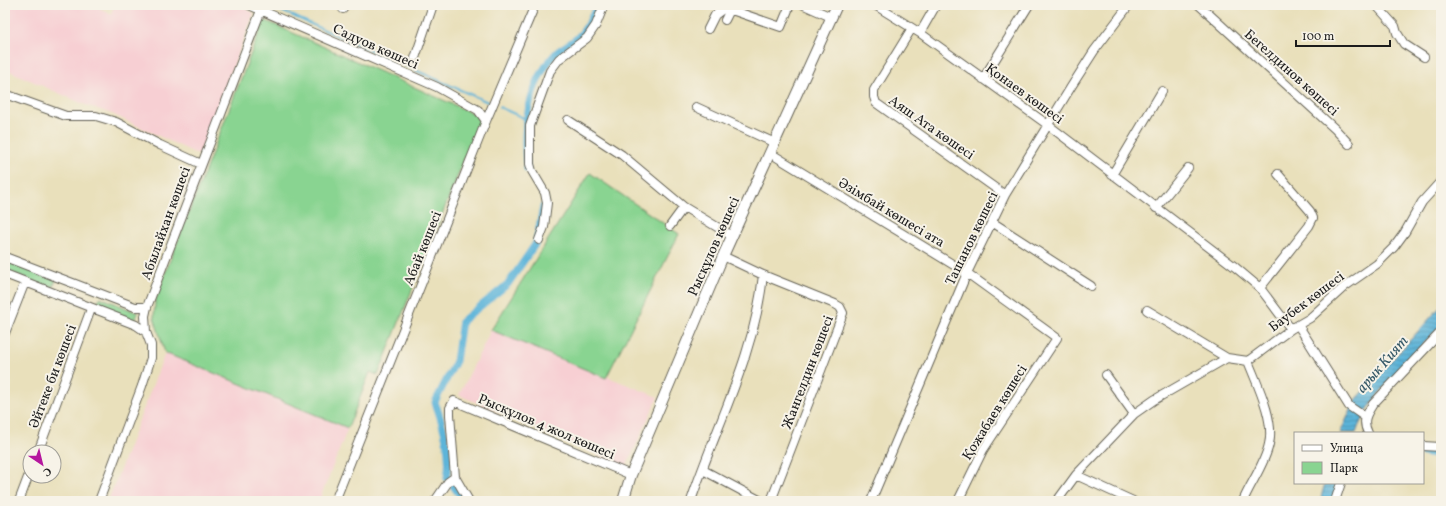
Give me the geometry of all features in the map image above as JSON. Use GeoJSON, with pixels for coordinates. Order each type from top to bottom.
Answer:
{"type":"FeatureCollection","features":[{"type":"Feature","properties":{"kind":"main road","name":"Рысқұлов көшесі"},"geometry":{"type":"LineString","coordinates":[[623,501],[631,475],[723,256],[837,5]]}},
{"type":"Feature","properties":{"kind":"street","name":"Садуов көшесі"},"geometry":{"type":"LineString","coordinates":[[249,5],[261,8],[437,87],[478,110],[486,121]]}},
{"type":"Feature","properties":{"kind":"street"},"geometry":{"type":"LineString","coordinates":[[415,58],[432,5]]}},
{"type":"Feature","properties":{"kind":"street","name":"Абай көшесі"},"geometry":{"type":"LineString","coordinates":[[335,501],[486,121],[535,5]]}},
{"type":"Feature","properties":{"kind":"street"},"geometry":{"type":"LineString","coordinates":[[539,240],[544,227],[547,203],[545,193],[530,164],[530,126],[550,71],[559,58],[587,38],[596,25],[604,5]]}},
{"type":"Feature","properties":{"kind":"street"},"geometry":{"type":"LineString","coordinates":[[724,7],[781,27],[790,5]]}},
{"type":"Feature","properties":{"kind":"street"},"geometry":{"type":"LineString","coordinates":[[804,5],[832,17]]}},
{"type":"Feature","properties":{"kind":"street","name":"Қонаев көшесі"},"geometry":{"type":"LineString","coordinates":[[875,5],[920,33],[1048,125],[1235,267],[1260,288],[1294,327],[1349,406],[1365,416]]}},
{"type":"Feature","properties":{"kind":"street"},"geometry":{"type":"LineString","coordinates":[[920,33],[936,5]]}},
{"type":"Feature","properties":{"kind":"street"},"geometry":{"type":"LineString","coordinates":[[983,79],[1029,5]]}},
{"type":"Feature","properties":{"kind":"street","name":"Ташанов көшесі"},"geometry":{"type":"LineString","coordinates":[[871,501],[967,273],[1005,195],[1094,52],[1129,5]]}},
{"type":"Feature","properties":{"kind":"street","name":"Бегелдинов көшесі"},"geometry":{"type":"LineString","coordinates":[[1199,5],[1335,129],[1349,144]]}},
{"type":"Feature","properties":{"kind":"street"},"geometry":{"type":"LineString","coordinates":[[1376,5],[1395,26],[1397,33],[1404,44],[1424,57]]}},
{"type":"Feature","properties":{"kind":"street"},"geometry":{"type":"LineString","coordinates":[[724,7],[725,20]]}},
{"type":"Feature","properties":{"kind":"street"},"geometry":{"type":"LineString","coordinates":[[708,29],[715,15],[724,7]]}},
{"type":"Feature","properties":{"kind":"street"},"geometry":{"type":"LineString","coordinates":[[201,164],[261,8]]}},
{"type":"Feature","properties":{"kind":"street","name":"Аяш Ата көшесі"},"geometry":{"type":"LineString","coordinates":[[912,28],[874,90],[874,98],[876,103],[1005,195]]}},
{"type":"Feature","properties":{"kind":"street"},"geometry":{"type":"LineString","coordinates":[[1112,175],[1162,91]]}},
{"type":"Feature","properties":{"kind":"street","name":"Абылайхан көшесі"},"geometry":{"type":"LineString","coordinates":[[5,94],[66,116],[96,116],[116,122],[201,164],[146,312],[146,332],[151,345],[150,362],[98,501]]}},
{"type":"Feature","properties":{"kind":"street"},"geometry":{"type":"LineString","coordinates":[[696,107],[775,143]]}},
{"type":"Feature","properties":{"kind":"street"},"geometry":{"type":"LineString","coordinates":[[568,120],[622,155],[684,207],[732,236]]}},
{"type":"Feature","properties":{"kind":"street","name":"Әзімбай көшесі ата"},"geometry":{"type":"LineString","coordinates":[[770,153],[967,273],[1057,338]]}},
{"type":"Feature","properties":{"kind":"street"},"geometry":{"type":"LineString","coordinates":[[1156,208],[1188,168]]}},
{"type":"Feature","properties":{"kind":"street"},"geometry":{"type":"LineString","coordinates":[[1260,288],[1309,226],[1313,218],[1310,211],[1278,174]]}},
{"type":"Feature","properties":{"kind":"street","name":"Баубек көшесі"},"geometry":{"type":"LineString","coordinates":[[1248,361],[1294,327],[1310,318],[1344,287],[1386,256],[1405,232],[1422,202],[1441,181]]}},
{"type":"Feature","properties":{"kind":"street"},"geometry":{"type":"LineString","coordinates":[[670,226],[684,207]]}},
{"type":"Feature","properties":{"kind":"street"},"geometry":{"type":"LineString","coordinates":[[992,222],[1091,286]]}},
{"type":"Feature","properties":{"kind":"street","name":"Жангелдин көшесі"},"geometry":{"type":"LineString","coordinates":[[723,256],[763,275],[834,304],[840,307],[843,313],[771,501]]}},
{"type":"Feature","properties":{"kind":"street"},"geometry":{"type":"LineString","coordinates":[[5,257],[146,312],[133,324]]}},
{"type":"Feature","properties":{"kind":"street"},"geometry":{"type":"LineString","coordinates":[[5,274],[91,309],[133,324],[146,332]]}},
{"type":"Feature","properties":{"kind":"street"},"geometry":{"type":"LineString","coordinates":[[691,501],[755,324],[763,275]]}},
{"type":"Feature","properties":{"kind":"street"},"geometry":{"type":"LineString","coordinates":[[5,333],[25,282]]}},
{"type":"Feature","properties":{"kind":"street","name":"Әйтеке би көшесі"},"geometry":{"type":"LineString","coordinates":[[41,444],[91,309]]}},
{"type":"Feature","properties":{"kind":"street"},"geometry":{"type":"LineString","coordinates":[[1147,310],[1227,358],[1248,361],[1270,422],[1270,434],[1269,444],[1263,461],[1243,501]]}},
{"type":"Feature","properties":{"kind":"street"},"geometry":{"type":"LineString","coordinates":[[1368,432],[1364,423],[1365,416],[1373,404],[1441,332]]}},
{"type":"Feature","properties":{"kind":"street","name":"Қожабаев көшесі"},"geometry":{"type":"LineString","coordinates":[[958,501],[983,450],[1057,338]]}},
{"type":"Feature","properties":{"kind":"street"},"geometry":{"type":"LineString","coordinates":[[1057,501],[1076,475],[1134,414],[1154,400],[1227,358]]}},
{"type":"Feature","properties":{"kind":"street"},"geometry":{"type":"LineString","coordinates":[[1106,375],[1134,414]]}},
{"type":"Feature","properties":{"kind":"street","name":"Рысқұлов 4 жол көшесі"},"geometry":{"type":"LineString","coordinates":[[455,477],[450,415],[450,408],[454,401],[631,475]]}},
{"type":"Feature","properties":{"kind":"street"},"geometry":{"type":"LineString","coordinates":[[1424,446],[1441,447]]}},
{"type":"Feature","properties":{"kind":"street"},"geometry":{"type":"LineString","coordinates":[[703,470],[761,501]]}},
{"type":"Feature","properties":{"kind":"street"},"geometry":{"type":"LineString","coordinates":[[1076,475],[1133,501]]}},
{"type":"Feature","properties":{"kind":"street"},"geometry":{"type":"LineString","coordinates":[[435,501],[448,482],[455,477],[469,501]]}},
{"type":"Feature","properties":{"kind":"street"},"geometry":{"type":"LineString","coordinates":[[19,501],[25,484]]}},
{"type":"Feature","properties":{"kind":"street"},"geometry":{"type":"LineString","coordinates":[[1335,501],[1341,484]]}},
{"type":"Feature","properties":{"kind":"shaded area"},"geometry":{"type":"Polygon","coordinates":[[[5,5],[94,5],[111,14],[114,5],[238,5],[254,13],[199,155],[112,114],[83,104],[5,69],[5,5]]]}},
{"type":"Feature","properties":{"kind":"shaded area"},"geometry":{"type":"Polygon","coordinates":[[[491,330],[658,397],[626,467],[459,395],[491,330]]]}},
{"type":"Feature","properties":{"kind":"shaded area"},"geometry":{"type":"Polygon","coordinates":[[[165,353],[348,428],[319,501],[108,501],[165,353]]]}},
{"type":"Feature","properties":{"kind":"green space"},"geometry":{"type":"Polygon","coordinates":[[[264,20],[481,117],[378,375],[370,372],[348,428],[165,353],[154,317],[155,302],[164,276],[264,20]]]}},
{"type":"Feature","properties":{"kind":"green space"},"geometry":{"type":"Polygon","coordinates":[[[590,173],[679,234],[606,378],[491,330],[590,173]]]}},
{"type":"Feature","properties":{"kind":"green space"},"geometry":{"type":"Polygon","coordinates":[[[5,260],[56,280],[52,289],[5,270],[5,260]]]}},
{"type":"Feature","properties":{"kind":"green space"},"geometry":{"type":"Polygon","coordinates":[[[100,297],[138,313],[135,321],[95,306],[100,297]]]}},
{"type":"Feature","properties":{"kind":"water"},"geometry":{"type":"Polygon","coordinates":[[[1441,306],[1441,325],[1393,376],[1381,391],[1370,405],[1356,432],[1340,432],[1355,401],[1441,306]]]}},
{"type":"Feature","properties":{"kind":"water"},"geometry":{"type":"Polygon","coordinates":[[[1325,484],[1339,484],[1333,501],[1320,501],[1325,484]]]}},
{"type":"Feature","properties":{"kind":"waterway"},"geometry":{"type":"LineString","coordinates":[[268,5],[490,103]]}},
{"type":"Feature","properties":{"kind":"waterway"},"geometry":{"type":"LineString","coordinates":[[527,169],[525,154],[526,123],[533,93],[539,78],[546,65],[556,53],[576,39],[583,31],[597,5]]}},
{"type":"Feature","properties":{"kind":"waterway"},"geometry":{"type":"LineString","coordinates":[[499,107],[526,119]]}},
{"type":"Feature","properties":{"kind":"waterway"},"geometry":{"type":"LineString","coordinates":[[447,478],[448,449],[444,430],[435,402],[456,361],[462,321],[508,284],[536,243],[543,207]]}},
{"type":"Feature","properties":{"kind":"waterway"},"geometry":{"type":"LineString","coordinates":[[1424,453],[1441,456]]}},
{"type":"Feature","properties":{"kind":"waterway"},"geometry":{"type":"LineString","coordinates":[[453,486],[464,501]]}},
{"type":"Feature","properties":{"kind":"water label","name":"арык Кият"},"geometry":{"type":"Point","coordinates":[1382,364]}}]}
